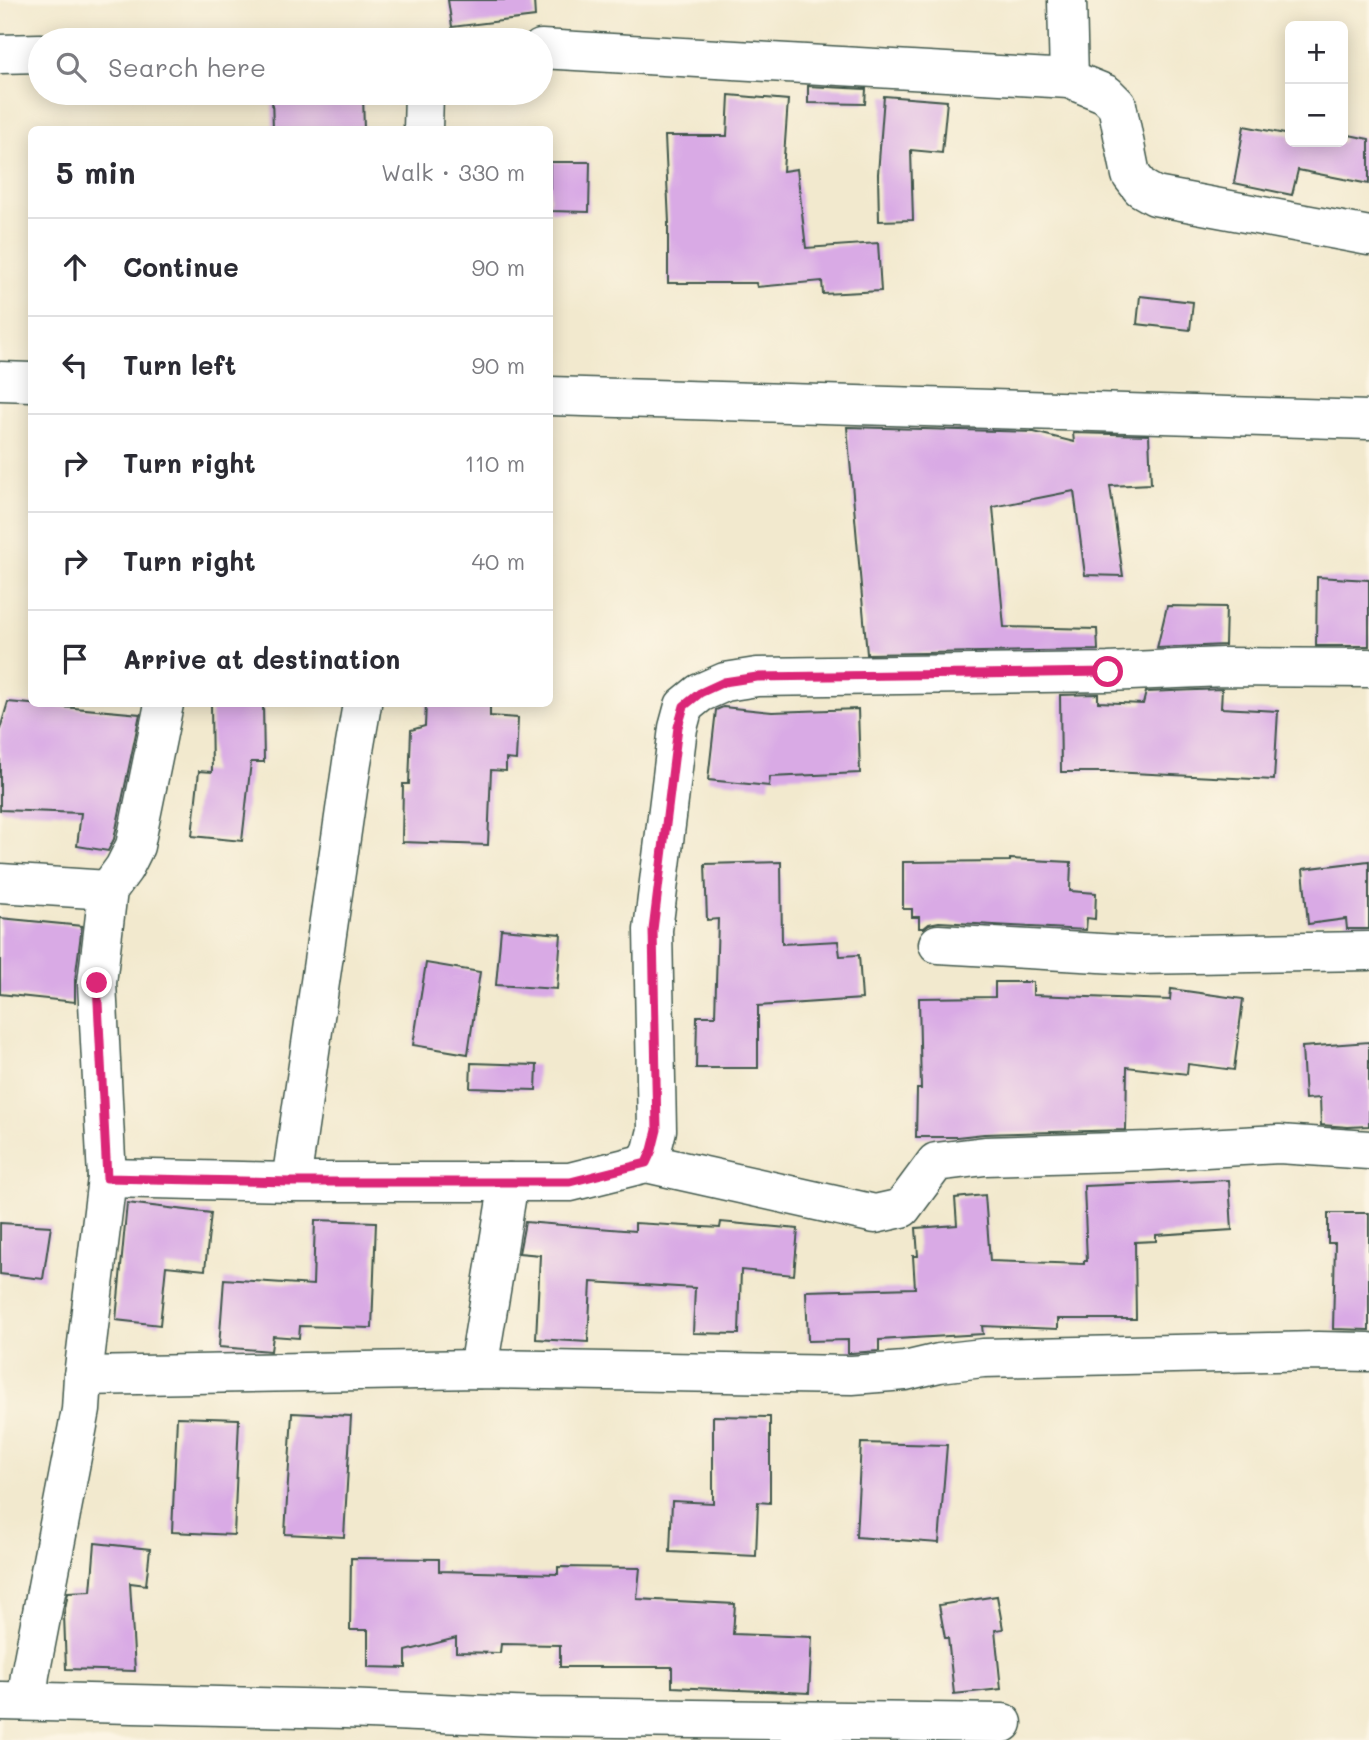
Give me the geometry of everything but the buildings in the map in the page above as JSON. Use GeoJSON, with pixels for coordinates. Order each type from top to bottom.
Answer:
{"type":"FeatureCollection","features":[{"type":"Feature","properties":{"kind":"street"},"geometry":{"type":"LineString","coordinates":[[1068,0],[1069,79]]}},
{"type":"Feature","properties":{"kind":"street"},"geometry":{"type":"LineString","coordinates":[[553,50],[1069,79],[1106,94],[1117,105],[1131,176],[1140,188],[1155,196],[1369,236]]}},
{"type":"Feature","properties":{"kind":"street"},"geometry":{"type":"LineString","coordinates":[[0,54],[28,53]]}},
{"type":"Feature","properties":{"kind":"street"},"geometry":{"type":"LineString","coordinates":[[423,126],[424,105]]}},
{"type":"Feature","properties":{"kind":"street"},"geometry":{"type":"LineString","coordinates":[[0,381],[28,382]]}},
{"type":"Feature","properties":{"kind":"street"},"geometry":{"type":"LineString","coordinates":[[553,396],[1369,420]]}},
{"type":"Feature","properties":{"kind":"street"},"geometry":{"type":"LineString","coordinates":[[646,1163],[657,1130],[653,930],[678,727],[684,706],[700,693],[724,682],[757,677],[1108,672],[1223,667],[1369,668]]}},
{"type":"Feature","properties":{"kind":"street"},"geometry":{"type":"LineString","coordinates":[[163,707],[135,846],[124,868],[108,890],[97,983],[107,1178],[81,1410],[30,1675],[13,1701],[345,1724],[538,1717],[1003,1723]]}},
{"type":"Feature","properties":{"kind":"street"},"geometry":{"type":"LineString","coordinates":[[291,1182],[361,707]]}},
{"type":"Feature","properties":{"kind":"street"},"geometry":{"type":"LineString","coordinates":[[0,883],[108,890]]}},
{"type":"Feature","properties":{"kind":"street"},"geometry":{"type":"LineString","coordinates":[[938,944],[1136,955],[1369,951]]}},
{"type":"Feature","properties":{"kind":"street"},"geometry":{"type":"LineString","coordinates":[[107,1178],[291,1182],[570,1182],[646,1163],[875,1214],[902,1209],[936,1162],[985,1156],[1279,1144],[1369,1150]]}},
{"type":"Feature","properties":{"kind":"street"},"geometry":{"type":"LineString","coordinates":[[478,1369],[509,1182]]}},
{"type":"Feature","properties":{"kind":"street"},"geometry":{"type":"LineString","coordinates":[[83,1376],[478,1369],[852,1375],[905,1371],[939,1363],[983,1358],[1369,1352]]}},
{"type":"Feature","properties":{"kind":"route"},"geometry":{"type":"LineString","coordinates":[[97,983],[107,1178],[291,1182],[570,1182],[646,1163],[657,1130],[653,930],[678,727],[684,706],[700,693],[724,682],[757,677],[1108,672]]}}]}
